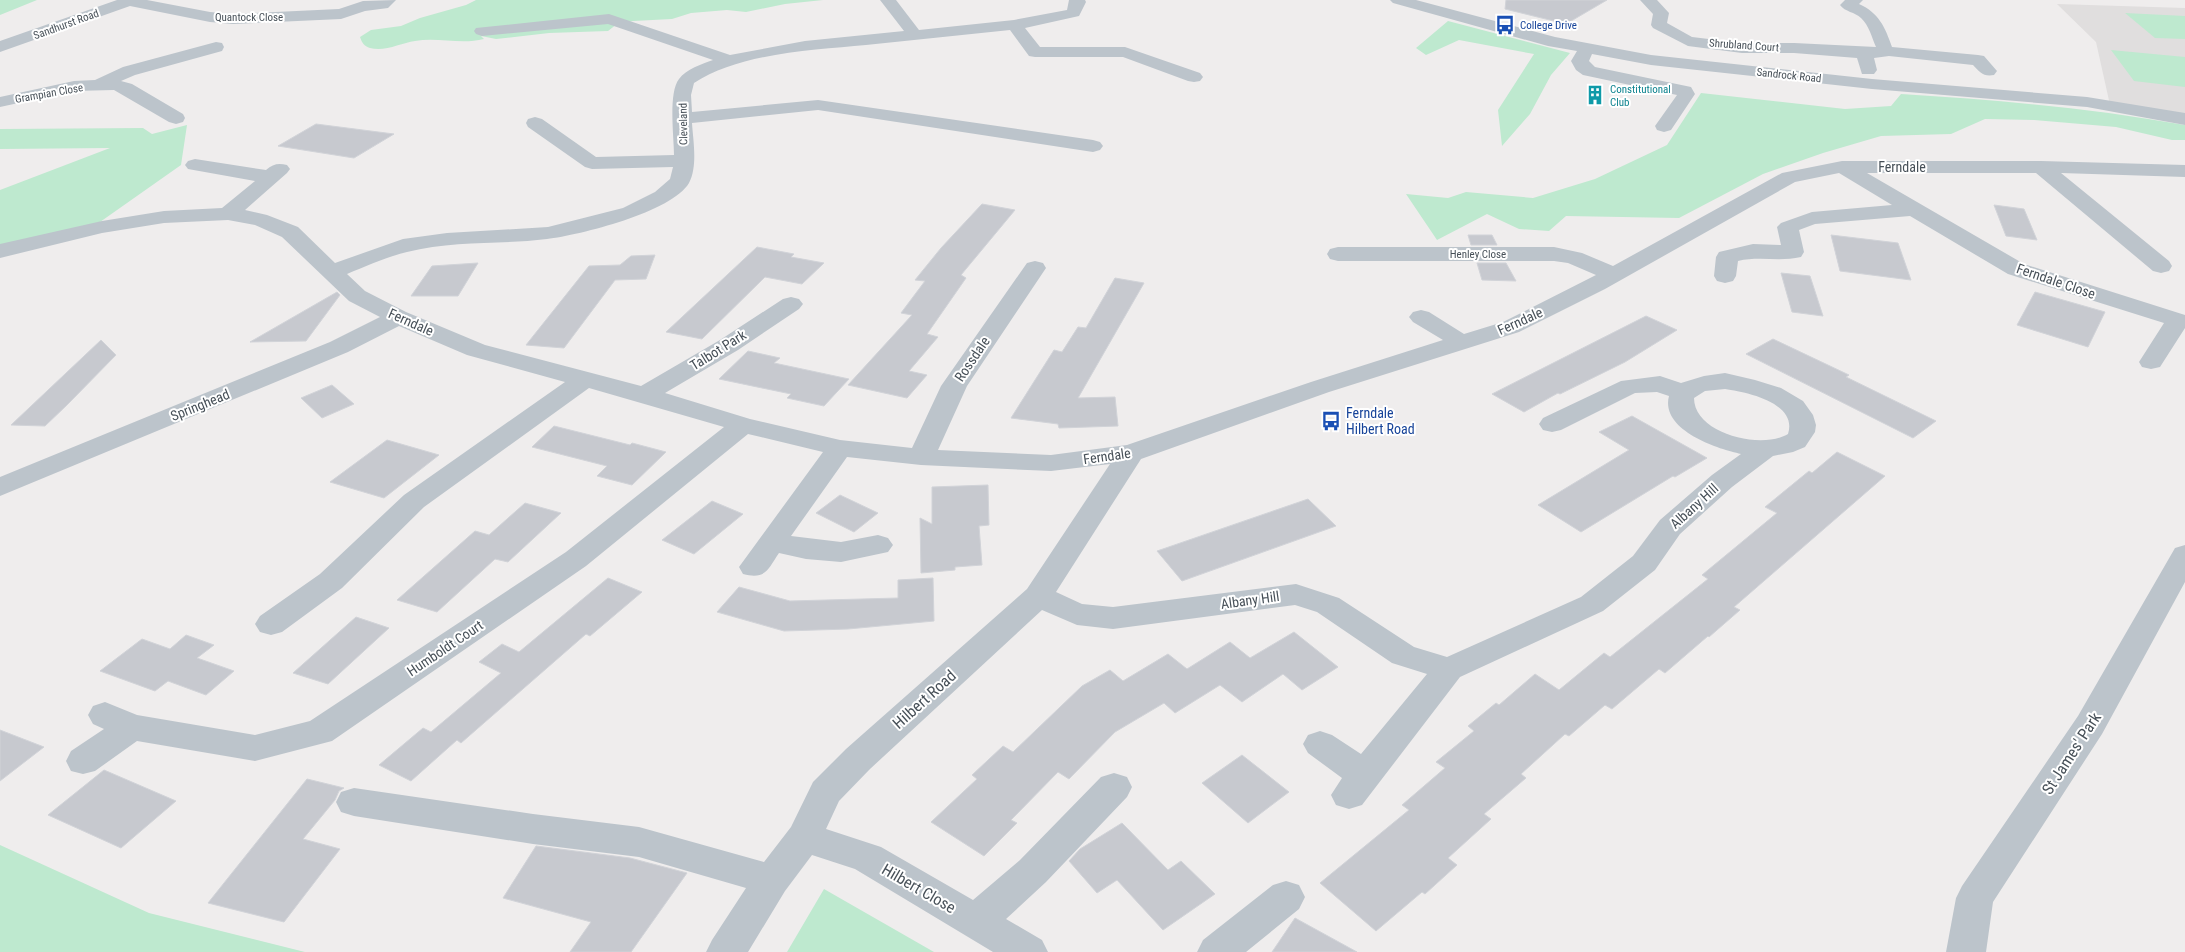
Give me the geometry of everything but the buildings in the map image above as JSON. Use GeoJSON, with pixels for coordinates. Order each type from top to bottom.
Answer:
{"type":"FeatureCollection","features":[{"type":"Feature","properties":{"kind":"street","name":"Quantock Close"},"geometry":{"type":"LineString","coordinates":[[130,1],[225,19],[297,21],[341,14],[363,6],[382,6],[388,0]]}},
{"type":"Feature","properties":{"kind":"street"},"geometry":{"type":"LineString","coordinates":[[888,0],[915,35]]}},
{"type":"Feature","properties":{"kind":"street","name":"Cleveland"},"geometry":{"type":"LineString","coordinates":[[330,272],[403,246],[447,239],[548,234],[630,213],[662,196],[680,181],[684,162],[682,95],[686,81],[704,69],[729,60],[805,46],[1014,25],[1073,13],[1078,2],[1077,0]]}},
{"type":"Feature","properties":{"kind":"street","name":"Sandrock Road"},"geometry":{"type":"LineString","coordinates":[[1398,0],[1586,49],[1716,68],[1872,84],[2087,102],[2185,119]]}},
{"type":"Feature","properties":{"kind":"street","name":"Shrubland Court"},"geometry":{"type":"LineString","coordinates":[[1648,0],[1661,13],[1659,25],[1688,41],[1742,48],[1794,48],[1864,53],[1886,51],[1978,60],[1988,71]]}},
{"type":"Feature","properties":{"kind":"street"},"geometry":{"type":"LineString","coordinates":[[1855,0],[1848,5],[1867,14],[1878,31],[1886,51]]}},
{"type":"Feature","properties":{"kind":"street","name":"Sandhurst Road"},"geometry":{"type":"LineString","coordinates":[[0,48],[130,1]]}},
{"type":"Feature","properties":{"kind":"street"},"geometry":{"type":"LineString","coordinates":[[482,32],[609,19],[729,60]]}},
{"type":"Feature","properties":{"kind":"street"},"geometry":{"type":"LineString","coordinates":[[1014,25],[1035,52],[1125,52],[1194,77]]}},
{"type":"Feature","properties":{"kind":"street","name":"Grampian Close"},"geometry":{"type":"LineString","coordinates":[[99,86],[129,71],[181,52],[216,47]]}},
{"type":"Feature","properties":{"kind":"street"},"geometry":{"type":"LineString","coordinates":[[1586,49],[1580,61],[1582,66],[1589,70],[1685,91],[1686,94],[1664,126]]}},
{"type":"Feature","properties":{"kind":"street"},"geometry":{"type":"LineString","coordinates":[[1864,53],[1872,84]]}},
{"type":"Feature","properties":{"kind":"street","name":"Grampian Close"},"geometry":{"type":"LineString","coordinates":[[0,102],[74,86],[126,88],[176,118]]}},
{"type":"Feature","properties":{"kind":"street"},"geometry":{"type":"LineString","coordinates":[[682,118],[818,104],[1093,146]]}},
{"type":"Feature","properties":{"kind":"street"},"geometry":{"type":"LineString","coordinates":[[535,123],[592,163],[684,162]]}},
{"type":"Feature","properties":{"kind":"street"},"geometry":{"type":"LineString","coordinates":[[195,165],[276,173],[228,214]]}},
{"type":"Feature","properties":{"kind":"street","name":"Ferndale"},"geometry":{"type":"LineString","coordinates":[[0,251],[111,226],[164,217],[228,214],[260,219],[290,232],[357,296],[398,317],[476,350],[644,395],[743,425],[840,448],[921,457],[1051,463],[1132,453],[1320,387],[1511,327],[1597,284],[1789,177],[1842,167],[2185,171]]}},
{"type":"Feature","properties":{"kind":"street","name":"Ferndale Close"},"geometry":{"type":"LineString","coordinates":[[1842,167],[2016,269],[2181,321],[2151,362]]}},
{"type":"Feature","properties":{"kind":"street"},"geometry":{"type":"LineString","coordinates":[[2041,168],[2161,266]]}},
{"type":"Feature","properties":{"kind":"street"},"geometry":{"type":"LineString","coordinates":[[1725,276],[1727,257],[1753,251],[1793,252],[1788,227],[1812,218],[1915,209]]}},
{"type":"Feature","properties":{"kind":"street","name":"Henley Close"},"geometry":{"type":"LineString","coordinates":[[1338,254],[1554,254],[1574,258],[1614,274]]}},
{"type":"Feature","properties":{"kind":"street","name":"Rossdale"},"geometry":{"type":"LineString","coordinates":[[921,457],[954,386],[1035,268]]}},
{"type":"Feature","properties":{"kind":"street","name":"Talbot Park"},"geometry":{"type":"LineString","coordinates":[[644,395],[729,345],[791,304]]}},
{"type":"Feature","properties":{"kind":"street","name":"Springhead"},"geometry":{"type":"LineString","coordinates":[[0,487],[321,355],[398,317]]}},
{"type":"Feature","properties":{"kind":"street"},"geometry":{"type":"LineString","coordinates":[[1421,318],[1453,336],[1460,344]]}},
{"type":"Feature","properties":{"kind":"street"},"geometry":{"type":"LineString","coordinates":[[271,624],[331,581],[414,501],[585,379]]}},
{"type":"Feature","properties":{"kind":"street","name":"Albany Hill"},"geometry":{"type":"LineString","coordinates":[[1725,381],[1765,390],[1796,409],[1803,421],[1804,432],[1796,441],[1783,447],[1765,449],[1744,447],[1724,442],[1706,434],[1692,424],[1682,413],[1680,402],[1684,393],[1693,386],[1707,382],[1725,381]]}},
{"type":"Feature","properties":{"kind":"street"},"geometry":{"type":"LineString","coordinates":[[1552,424],[1630,386],[1660,384],[1684,393]]}},
{"type":"Feature","properties":{"kind":"street","name":"Humboldt Court"},"geometry":{"type":"LineString","coordinates":[[83,761],[118,721],[255,748],[320,732],[576,559],[743,425]]}},
{"type":"Feature","properties":{"kind":"street"},"geometry":{"type":"LineString","coordinates":[[754,567],[840,448]]}},
{"type":"Feature","properties":{"kind":"street","name":"Albany Hill"},"geometry":{"type":"LineString","coordinates":[[1320,744],[1357,785],[1449,669],[1592,604],[1644,563],[1670,527],[1722,481],[1765,449]]}},
{"type":"Feature","properties":{"kind":"street","name":"Hilbert Road"},"geometry":{"type":"LineString","coordinates":[[726,952],[772,880],[804,837],[826,792],[858,759],[1038,596],[1132,453]]}},
{"type":"Feature","properties":{"kind":"street"},"geometry":{"type":"LineString","coordinates":[[773,542],[806,549],[840,552],[878,545]]}},
{"type":"Feature","properties":{"kind":"street","name":"St James' Park"},"geometry":{"type":"LineString","coordinates":[[1966,952],[1976,898],[2090,725],[2185,555]]}},
{"type":"Feature","properties":{"kind":"street","name":"Albany Hill"},"geometry":{"type":"LineString","coordinates":[[1038,596],[1077,614],[1113,618],[1296,594],[1328,606],[1403,655],[1449,669]]}},
{"type":"Feature","properties":{"kind":"street"},"geometry":{"type":"LineString","coordinates":[[976,921],[1033,871],[1114,787]]}},
{"type":"Feature","properties":{"kind":"street"},"geometry":{"type":"LineString","coordinates":[[354,802],[533,829],[639,842],[772,880]]}},
{"type":"Feature","properties":{"kind":"street","name":"Hilbert Close"},"geometry":{"type":"LineString","coordinates":[[804,837],[868,858],[1028,952]]}},
{"type":"Feature","properties":{"kind":"street"},"geometry":{"type":"LineString","coordinates":[[1217,952],[1286,897]]}},
{"type":"Feature","properties":{"kind":"shaded area"},"geometry":{"type":"Polygon","coordinates":[[[2057,4],[2185,8],[2185,118],[2110,105],[2096,42],[2057,4]]]}},
{"type":"Feature","properties":{"kind":"green space"},"geometry":{"type":"Polygon","coordinates":[[[0,0],[37,0],[0,15],[0,0]]]}},
{"type":"Feature","properties":{"kind":"green space"},"geometry":{"type":"Polygon","coordinates":[[[476,0],[823,0],[785,4],[746,12],[727,10],[691,13],[672,19],[633,21],[617,24],[608,31],[549,33],[496,39],[481,36],[484,39],[475,41],[424,40],[381,49],[370,48],[362,43],[360,37],[371,30],[401,26],[476,0]]]}},
{"type":"Feature","properties":{"kind":"green space"},"geometry":{"type":"Polygon","coordinates":[[[2125,13],[2185,16],[2185,39],[2155,38],[2125,13]]]}},
{"type":"Feature","properties":{"kind":"green space"},"geometry":{"type":"Polygon","coordinates":[[[1448,21],[1570,53],[1551,75],[1530,114],[1502,146],[1498,110],[1534,54],[1459,40],[1426,55],[1416,48],[1448,21]]]}},
{"type":"Feature","properties":{"kind":"green space"},"geometry":{"type":"Polygon","coordinates":[[[2111,50],[2185,57],[2185,87],[2134,81],[2111,50]]]}},
{"type":"Feature","properties":{"kind":"green space"},"geometry":{"type":"Polygon","coordinates":[[[1701,93],[1845,109],[1891,106],[1901,94],[2044,105],[2185,125],[2185,140],[2172,140],[2116,127],[2034,120],[1985,119],[1951,134],[1881,136],[1823,153],[1763,174],[1679,218],[1566,216],[1549,231],[1519,229],[1487,214],[1437,240],[1406,194],[1448,198],[1466,192],[1533,198],[1595,179],[1667,145],[1701,93]]]}},
{"type":"Feature","properties":{"kind":"green space"},"geometry":{"type":"Polygon","coordinates":[[[187,125],[181,165],[100,222],[0,248],[0,190],[110,148],[0,149],[0,129],[143,128],[152,134],[187,125]]]}},
{"type":"Feature","properties":{"kind":"green space"},"geometry":{"type":"Polygon","coordinates":[[[0,845],[149,913],[305,952],[0,952],[0,845]]]}},
{"type":"Feature","properties":{"kind":"green space"},"geometry":{"type":"Polygon","coordinates":[[[824,889],[934,952],[787,952],[824,889]]]}},
{"type":"Feature","properties":{"kind":"place","name":"College Drive"},"geometry":{"type":"Point","coordinates":[1505,25]}},
{"type":"Feature","properties":{"kind":"place","name":"Constitutional Club"},"geometry":{"type":"Point","coordinates":[1595,95]}},
{"type":"Feature","properties":{"kind":"place","name":"Ferndale Hilbert Road"},"geometry":{"type":"Point","coordinates":[1331,421]}}]}
